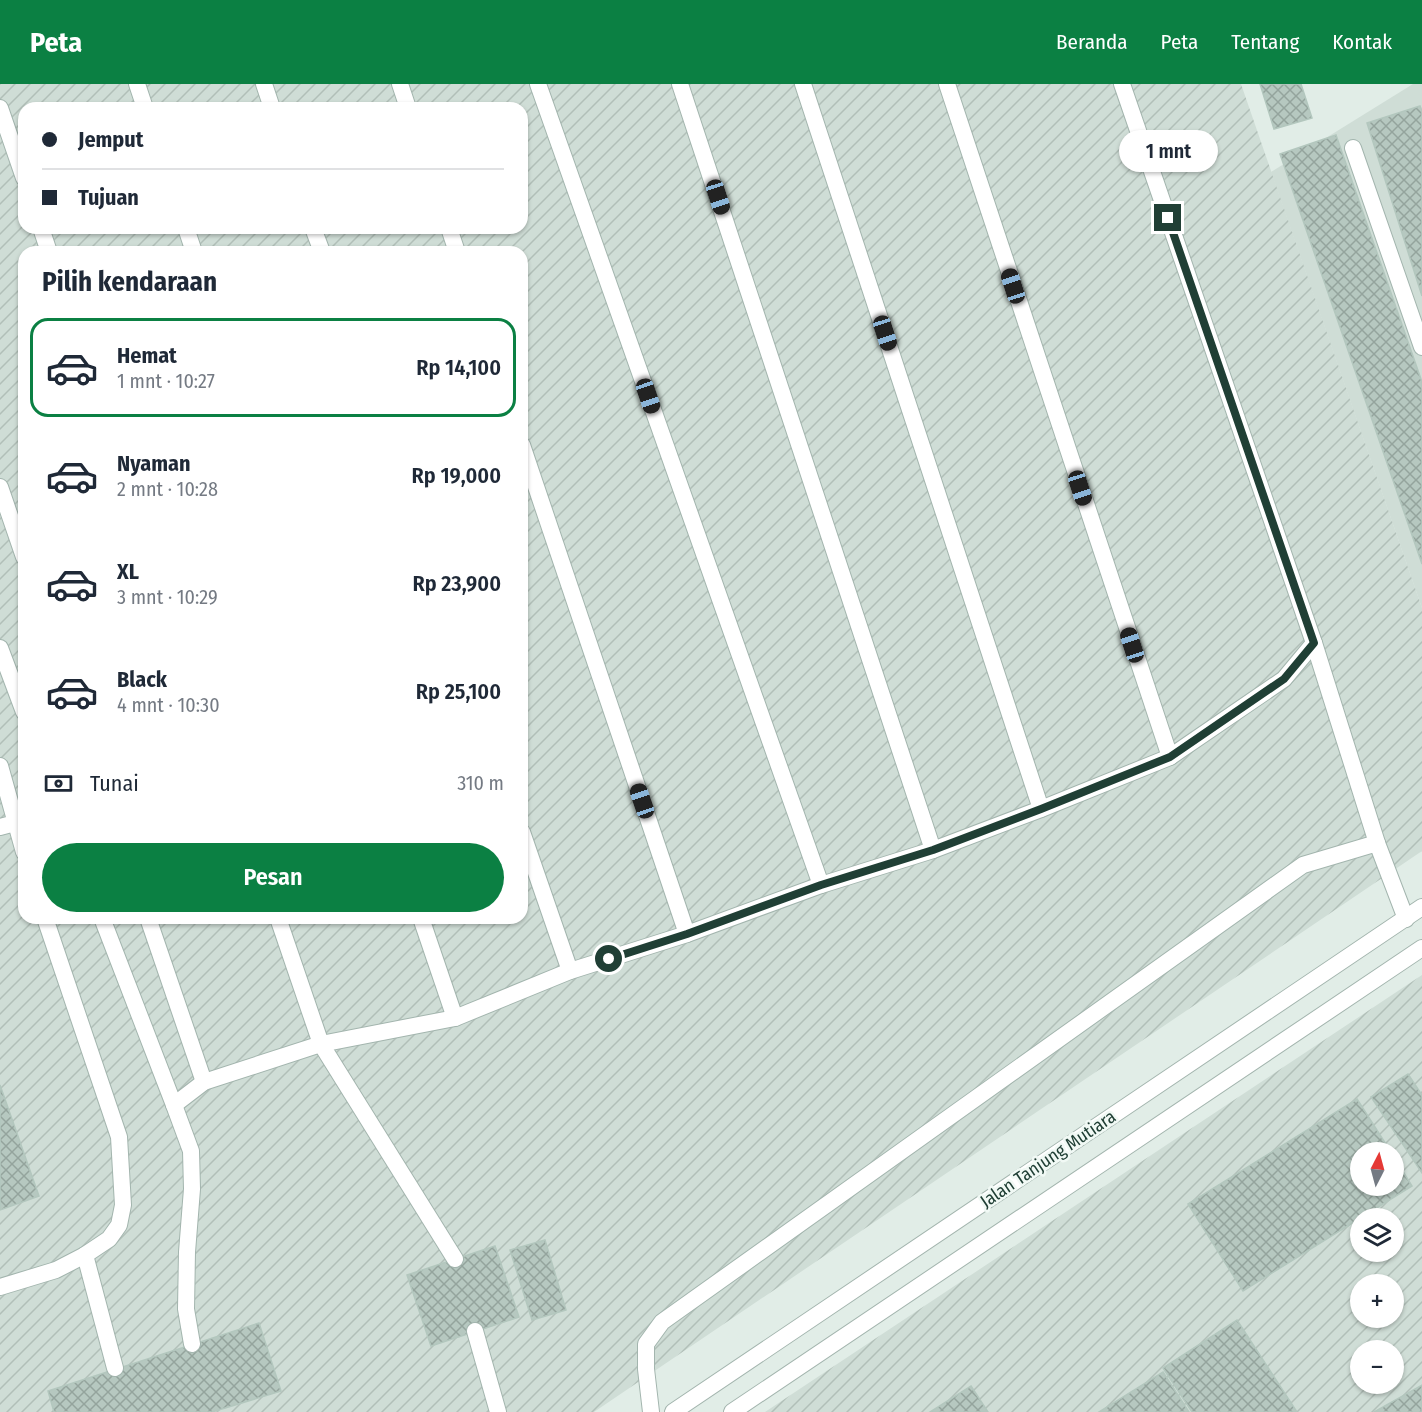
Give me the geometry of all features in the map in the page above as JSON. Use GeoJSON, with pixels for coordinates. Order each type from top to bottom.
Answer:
{"type":"FeatureCollection","features":[{"type":"Feature","properties":{"kind":"lane"},"geometry":{"type":"LineString","coordinates":[[137,84],[143,102]]}},
{"type":"Feature","properties":{"kind":"lane"},"geometry":{"type":"LineString","coordinates":[[264,84],[270,102]]}},
{"type":"Feature","properties":{"kind":"lane"},"geometry":{"type":"LineString","coordinates":[[400,84],[406,102]]}},
{"type":"Feature","properties":{"kind":"lane"},"geometry":{"type":"LineString","coordinates":[[538,84],[821,885]]}},
{"type":"Feature","properties":{"kind":"lane"},"geometry":{"type":"LineString","coordinates":[[681,84],[933,850]]}},
{"type":"Feature","properties":{"kind":"lane"},"geometry":{"type":"LineString","coordinates":[[803,84],[1041,809]]}},
{"type":"Feature","properties":{"kind":"lane"},"geometry":{"type":"LineString","coordinates":[[946,84],[1170,757]]}},
{"type":"Feature","properties":{"kind":"lane"},"geometry":{"type":"LineString","coordinates":[[1122,84],[1314,643],[1377,843],[1406,919]]}},
{"type":"Feature","properties":{"kind":"lane"},"geometry":{"type":"LineString","coordinates":[[0,108],[18,160]]}},
{"type":"Feature","properties":{"kind":"lane"},"geometry":{"type":"LineString","coordinates":[[1353,148],[1422,347]]}},
{"type":"Feature","properties":{"kind":"lane"},"geometry":{"type":"LineString","coordinates":[[528,463],[687,934]]}},
{"type":"Feature","properties":{"kind":"lane"},"geometry":{"type":"LineString","coordinates":[[0,488],[18,540]]}},
{"type":"Feature","properties":{"kind":"lane"},"geometry":{"type":"LineString","coordinates":[[174,1105],[204,1082],[321,1044],[455,1018],[570,971],[687,934],[821,885],[933,850],[1170,757],[1284,679],[1314,643]]}},
{"type":"Feature","properties":{"kind":"lane"},"geometry":{"type":"LineString","coordinates":[[0,648],[18,696]]}},
{"type":"Feature","properties":{"kind":"lane"},"geometry":{"type":"LineString","coordinates":[[0,766],[7,825],[18,842]]}},
{"type":"Feature","properties":{"kind":"lane"},"geometry":{"type":"LineString","coordinates":[[651,1412],[646,1369],[646,1344],[662,1322],[1303,866],[1377,843]]}},
{"type":"Feature","properties":{"kind":"lane"},"geometry":{"type":"LineString","coordinates":[[528,849],[570,971]]}},
{"type":"Feature","properties":{"kind":"lane","name":"Jalan Tanjung Mutiara"},"geometry":{"type":"LineString","coordinates":[[674,1412],[1422,907]]}},
{"type":"Feature","properties":{"kind":"lane"},"geometry":{"type":"LineString","coordinates":[[0,1287],[56,1270],[85,1255],[109,1239],[119,1225],[123,1194],[119,1137],[47,924]]}},
{"type":"Feature","properties":{"kind":"lane"},"geometry":{"type":"LineString","coordinates":[[104,924],[191,1151],[192,1189],[187,1252],[186,1309],[192,1344]]}},
{"type":"Feature","properties":{"kind":"lane"},"geometry":{"type":"LineString","coordinates":[[150,924],[204,1082]]}},
{"type":"Feature","properties":{"kind":"lane"},"geometry":{"type":"LineString","coordinates":[[280,924],[321,1044],[454,1259]]}},
{"type":"Feature","properties":{"kind":"lane"},"geometry":{"type":"LineString","coordinates":[[423,924],[455,1018]]}},
{"type":"Feature","properties":{"kind":"lane","name":"Jalan Tanjung Mutiara"},"geometry":{"type":"LineString","coordinates":[[732,1412],[1422,948]]}},
{"type":"Feature","properties":{"kind":"lane"},"geometry":{"type":"LineString","coordinates":[[85,1255],[115,1368]]}},
{"type":"Feature","properties":{"kind":"lane"},"geometry":{"type":"LineString","coordinates":[[476,1331],[498,1412]]}},
{"type":"Feature","properties":{"kind":"shaded area"},"geometry":{"type":"Polygon","coordinates":[[[0,84],[1241,84],[1422,608],[1422,851],[594,1412],[0,1412],[0,84]]]}},
{"type":"Feature","properties":{"kind":"shaded area"},"geometry":{"type":"Polygon","coordinates":[[[1413,84],[1422,84],[1422,608],[1271,172],[1413,84]]]}},
{"type":"Feature","properties":{"kind":"shaded area"},"geometry":{"type":"Polygon","coordinates":[[[1422,975],[1422,1412],[765,1412],[1422,975]]]}},
{"type":"Feature","properties":{"kind":"building"},"geometry":{"type":"Polygon","coordinates":[[[1260,84],[1301,84],[1312,118],[1274,129],[1260,84]]]}},
{"type":"Feature","properties":{"kind":"building"},"geometry":{"type":"Polygon","coordinates":[[[1420,106],[1422,111],[1422,296],[1367,123],[1420,106]]]}},
{"type":"Feature","properties":{"kind":"building"},"geometry":{"type":"Polygon","coordinates":[[[1336,135],[1422,382],[1422,564],[1280,154],[1336,135]]]}},
{"type":"Feature","properties":{"kind":"building"},"geometry":{"type":"Polygon","coordinates":[[[1408,1074],[1422,1095],[1422,1173],[1404,1146],[1404,1142],[1401,1142],[1371,1097],[1408,1074]]]}},
{"type":"Feature","properties":{"kind":"building"},"geometry":{"type":"Polygon","coordinates":[[[0,1085],[39,1196],[0,1210],[0,1085]]]}},
{"type":"Feature","properties":{"kind":"building"},"geometry":{"type":"Polygon","coordinates":[[[1357,1099],[1385,1142],[1350,1142],[1350,1196],[1396,1196],[1377,1208],[1350,1208],[1350,1225],[1243,1291],[1188,1204],[1357,1099]]]}},
{"type":"Feature","properties":{"kind":"building"},"geometry":{"type":"Polygon","coordinates":[[[1404,1173],[1412,1186],[1404,1191],[1404,1173]]]}},
{"type":"Feature","properties":{"kind":"building"},"geometry":{"type":"Polygon","coordinates":[[[545,1240],[566,1310],[532,1320],[510,1250],[545,1240]]]}},
{"type":"Feature","properties":{"kind":"building"},"geometry":{"type":"Polygon","coordinates":[[[495,1246],[519,1317],[431,1346],[407,1275],[495,1246]]]}},
{"type":"Feature","properties":{"kind":"building"},"geometry":{"type":"Polygon","coordinates":[[[1237,1320],[1297,1412],[1192,1412],[1163,1368],[1237,1320]]]}},
{"type":"Feature","properties":{"kind":"building"},"geometry":{"type":"Polygon","coordinates":[[[259,1323],[281,1391],[212,1412],[54,1412],[48,1391],[259,1323]]]}},
{"type":"Feature","properties":{"kind":"building"},"geometry":{"type":"Polygon","coordinates":[[[1163,1372],[1189,1412],[1099,1412],[1163,1372]]]}},
{"type":"Feature","properties":{"kind":"building"},"geometry":{"type":"Polygon","coordinates":[[[1422,1385],[1422,1412],[1374,1412],[1422,1385]]]}},
{"type":"Feature","properties":{"kind":"building"},"geometry":{"type":"Polygon","coordinates":[[[971,1386],[988,1412],[930,1412],[971,1386]]]}},
{"type":"Feature","properties":{"kind":"route"},"geometry":{"type":"LineString","coordinates":[[609,959],[687,934],[821,885],[933,850],[1170,757],[1284,679],[1314,643],[1168,218]]}}]}
